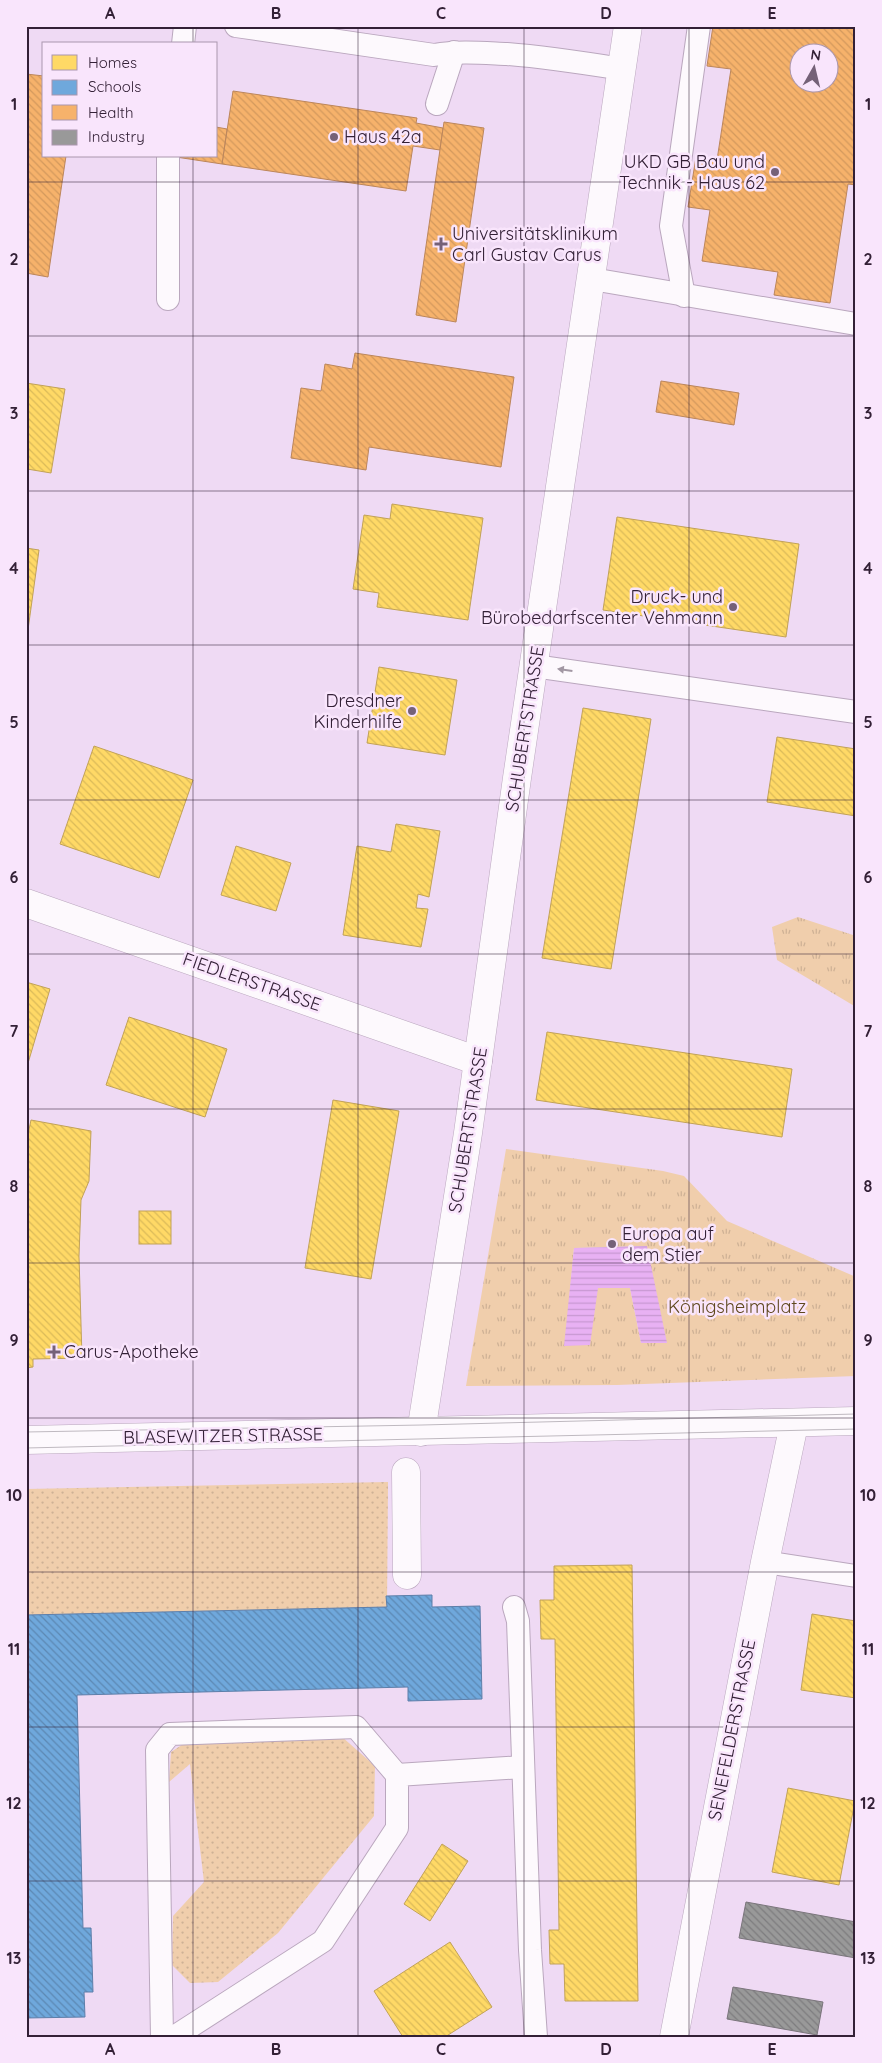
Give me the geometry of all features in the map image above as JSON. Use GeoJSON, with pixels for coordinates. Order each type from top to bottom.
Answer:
{"type":"FeatureCollection","features":[{"type":"Feature","properties":{"kind":"street","name":"SCHUBERTSTRASSE"},"geometry":{"type":"LineString","coordinates":[[421,1432],[478,1061],[516,778],[592,279],[628,26]]}},
{"type":"Feature","properties":{"kind":"street","name":"FIEDLERSTRASSE"},"geometry":{"type":"LineString","coordinates":[[26,903],[478,1061]]}},
{"type":"Feature","properties":{"kind":"street"},"geometry":{"type":"LineString","coordinates":[[421,1432],[856,1421]]}},
{"type":"Feature","properties":{"kind":"street","name":"SENEFELDERSTRASSE"},"geometry":{"type":"LineString","coordinates":[[674,2037],[765,1562],[794,1424]]}},
{"type":"Feature","properties":{"kind":"street","name":"BLASEWITZER STRASSE"},"geometry":{"type":"LineString","coordinates":[[26,1440],[421,1432]]}},
{"type":"Feature","properties":{"kind":"street"},"geometry":{"type":"LineString","coordinates":[[406,1472],[408,1575]]}},
{"type":"Feature","properties":{"kind":"lane"},"geometry":{"type":"LineString","coordinates":[[183,42],[185,26]]}},
{"type":"Feature","properties":{"kind":"lane"},"geometry":{"type":"LineString","coordinates":[[236,26],[434,55],[454,52],[554,58],[622,69]]}},
{"type":"Feature","properties":{"kind":"lane"},"geometry":{"type":"LineString","coordinates":[[684,296],[671,226],[699,26]]}},
{"type":"Feature","properties":{"kind":"lane"},"geometry":{"type":"LineString","coordinates":[[437,104],[454,52]]}},
{"type":"Feature","properties":{"kind":"lane"},"geometry":{"type":"LineString","coordinates":[[168,158],[168,299]]}},
{"type":"Feature","properties":{"kind":"lane"},"geometry":{"type":"LineString","coordinates":[[592,279],[856,324]]}},
{"type":"Feature","properties":{"kind":"lane"},"geometry":{"type":"LineString","coordinates":[[534,666],[856,712]]}},
{"type":"Feature","properties":{"kind":"lane"},"geometry":{"type":"LineString","coordinates":[[765,1562],[856,1576]]}},
{"type":"Feature","properties":{"kind":"lane"},"geometry":{"type":"LineString","coordinates":[[514,1607],[518,1621],[536,2037]]}},
{"type":"Feature","properties":{"kind":"lane"},"geometry":{"type":"LineString","coordinates":[[162,2037],[156,1750],[170,1734],[356,1727],[397,1775],[397,1828],[323,1941],[174,2037]]}},
{"type":"Feature","properties":{"kind":"lane"},"geometry":{"type":"LineString","coordinates":[[397,1775],[523,1767]]}},
{"type":"Feature","properties":{"kind":"green space"},"geometry":{"type":"Polygon","coordinates":[[[798,917],[856,936],[856,1007],[777,960],[772,927],[798,917]]]}},
{"type":"Feature","properties":{"kind":"green space","name":"Königsheimplatz"},"geometry":{"type":"Polygon","coordinates":[[[506,1149],[663,1171],[684,1176],[727,1221],[856,1277],[856,1376],[617,1385],[466,1386],[506,1149]],[[647,1246],[574,1248],[565,1346],[597,1288],[630,1288],[641,1343],[647,1246]]]}},
{"type":"Feature","properties":{"kind":"green space"},"geometry":{"type":"Polygon","coordinates":[[[388,1482],[387,1607],[26,1615],[26,1489],[388,1482]]]}},
{"type":"Feature","properties":{"kind":"green space"},"geometry":{"type":"Polygon","coordinates":[[[341,1736],[375,1766],[374,1816],[278,1933],[218,1982],[190,1983],[172,1965],[173,1916],[204,1882],[190,1764],[169,1782],[171,1752],[191,1739],[341,1736]]]}},
{"type":"Feature","properties":{"kind":"shaded area"},"geometry":{"type":"Polygon","coordinates":[[[647,1246],[667,1343],[641,1343],[630,1288],[598,1288],[590,1345],[564,1346],[574,1248],[647,1246]]]}},
{"type":"Feature","properties":{"kind":"building: Homes"},"geometry":{"type":"Polygon","coordinates":[[[26,383],[65,389],[51,473],[27,469],[26,472],[26,383]]]}},
{"type":"Feature","properties":{"kind":"building: Homes"},"geometry":{"type":"Polygon","coordinates":[[[392,504],[483,518],[468,620],[377,607],[379,593],[353,589],[364,515],[390,519],[392,504]]]}},
{"type":"Feature","properties":{"kind":"building: Homes"},"geometry":{"type":"Polygon","coordinates":[[[617,517],[799,544],[786,637],[603,610],[617,517]]]}},
{"type":"Feature","properties":{"kind":"building: Homes"},"geometry":{"type":"Polygon","coordinates":[[[26,548],[39,550],[27,637],[26,637],[26,548]]]}},
{"type":"Feature","properties":{"kind":"building: Homes","name":"Dresdner Kinderhilfe"},"geometry":{"type":"Polygon","coordinates":[[[379,667],[457,680],[445,755],[367,743],[379,667]]]}},
{"type":"Feature","properties":{"kind":"building: Homes"},"geometry":{"type":"Polygon","coordinates":[[[583,708],[651,719],[611,969],[542,958],[583,708]]]}},
{"type":"Feature","properties":{"kind":"building: Homes"},"geometry":{"type":"Polygon","coordinates":[[[777,737],[856,749],[856,816],[767,802],[777,737]]]}},
{"type":"Feature","properties":{"kind":"building: Homes"},"geometry":{"type":"Polygon","coordinates":[[[94,746],[193,780],[159,878],[60,844],[94,746]]]}},
{"type":"Feature","properties":{"kind":"building: Homes"},"geometry":{"type":"Polygon","coordinates":[[[396,824],[440,831],[429,897],[418,894],[416,908],[428,909],[421,947],[343,935],[357,846],[391,852],[396,824]]]}},
{"type":"Feature","properties":{"kind":"building: Homes"},"geometry":{"type":"Polygon","coordinates":[[[236,846],[291,863],[276,911],[221,895],[236,846]]]}},
{"type":"Feature","properties":{"kind":"building: Homes"},"geometry":{"type":"Polygon","coordinates":[[[26,982],[50,989],[26,1070],[26,982]]]}},
{"type":"Feature","properties":{"kind":"building: Homes"},"geometry":{"type":"Polygon","coordinates":[[[129,1017],[227,1049],[205,1117],[106,1085],[129,1017]]]}},
{"type":"Feature","properties":{"kind":"building: Homes"},"geometry":{"type":"Polygon","coordinates":[[[547,1032],[792,1069],[782,1137],[536,1100],[547,1032]]]}},
{"type":"Feature","properties":{"kind":"building: Homes"},"geometry":{"type":"Polygon","coordinates":[[[333,1100],[399,1111],[371,1279],[305,1268],[333,1100]]]}},
{"type":"Feature","properties":{"kind":"building: Homes"},"geometry":{"type":"Polygon","coordinates":[[[31,1120],[91,1131],[89,1181],[81,1200],[79,1256],[82,1358],[33,1359],[33,1367],[26,1368],[26,1144],[31,1120]]]}},
{"type":"Feature","properties":{"kind":"building: Homes"},"geometry":{"type":"Polygon","coordinates":[[[139,1211],[171,1211],[171,1244],[139,1244],[139,1211]]]}},
{"type":"Feature","properties":{"kind":"building: Homes"},"geometry":{"type":"Polygon","coordinates":[[[632,1565],[638,2001],[565,2001],[564,1964],[550,1964],[549,1930],[559,1930],[555,1639],[541,1639],[540,1600],[554,1600],[554,1566],[632,1565]]]}},
{"type":"Feature","properties":{"kind":"building: Homes"},"geometry":{"type":"Polygon","coordinates":[[[812,1614],[856,1621],[856,1698],[801,1690],[812,1614]]]}},
{"type":"Feature","properties":{"kind":"building: Homes"},"geometry":{"type":"Polygon","coordinates":[[[788,1788],[855,1801],[839,1885],[772,1872],[788,1788]]]}},
{"type":"Feature","properties":{"kind":"building: Homes"},"geometry":{"type":"Polygon","coordinates":[[[442,1844],[468,1861],[430,1921],[404,1904],[442,1844]]]}},
{"type":"Feature","properties":{"kind":"building: Homes"},"geometry":{"type":"Polygon","coordinates":[[[450,1942],[492,2007],[445,2037],[403,2037],[374,1991],[450,1942]]]}},
{"type":"Feature","properties":{"kind":"building: Schools"},"geometry":{"type":"Polygon","coordinates":[[[432,1595],[432,1607],[480,1606],[482,1699],[408,1701],[408,1687],[77,1695],[83,1928],[91,1928],[93,1992],[84,1992],[85,2017],[26,2018],[26,1615],[387,1607],[386,1596],[432,1595]]]}},
{"type":"Feature","properties":{"kind":"building: Health","name":"UKD GB Bau und Technik - Haus 62"},"geometry":{"type":"Polygon","coordinates":[[[713,26],[856,26],[856,185],[848,184],[830,303],[774,295],[778,272],[702,261],[710,210],[688,207],[696,157],[717,160],[731,69],[707,66],[713,26]]]}},
{"type":"Feature","properties":{"kind":"building: Health"},"geometry":{"type":"Polygon","coordinates":[[[26,74],[42,76],[42,158],[66,158],[48,277],[26,273],[26,74]]]}},
{"type":"Feature","properties":{"kind":"building: Health","name":"Haus 42a"},"geometry":{"type":"Polygon","coordinates":[[[233,91],[417,118],[416,123],[443,128],[440,150],[413,146],[406,191],[222,164],[233,91]]]}},
{"type":"Feature","properties":{"kind":"building: Health"},"geometry":{"type":"Polygon","coordinates":[[[444,122],[484,128],[456,322],[416,315],[444,122]]]}},
{"type":"Feature","properties":{"kind":"building: Health"},"geometry":{"type":"Polygon","coordinates":[[[218,127],[227,129],[222,164],[183,158],[218,158],[218,127]]]}},
{"type":"Feature","properties":{"kind":"building: Health"},"geometry":{"type":"Polygon","coordinates":[[[355,353],[514,377],[501,467],[369,447],[366,470],[291,458],[301,388],[321,391],[325,364],[352,369],[355,353]]]}},
{"type":"Feature","properties":{"kind":"building: Health"},"geometry":{"type":"Polygon","coordinates":[[[661,381],[739,393],[734,425],[656,412],[661,381]]]}},
{"type":"Feature","properties":{"kind":"building: Industry"},"geometry":{"type":"Polygon","coordinates":[[[746,1902],[856,1922],[856,1958],[739,1938],[746,1902]]]}},
{"type":"Feature","properties":{"kind":"building: Industry"},"geometry":{"type":"Polygon","coordinates":[[[733,1987],[823,2002],[817,2035],[727,2019],[733,1987]]]}},
{"type":"Feature","properties":{"kind":"tram line"},"geometry":{"type":"LineString","coordinates":[[26,1432],[422,1425],[856,1414]]}},
{"type":"Feature","properties":{"kind":"tram line"},"geometry":{"type":"LineString","coordinates":[[26,1448],[856,1429]]}},
{"type":"Feature","properties":{"kind":"place","name":"Haus 42a"},"geometry":{"type":"Point","coordinates":[334,137]}},
{"type":"Feature","properties":{"kind":"place","name":"UKD GB Bau und Technik - Haus 62"},"geometry":{"type":"Point","coordinates":[775,172]}},
{"type":"Feature","properties":{"kind":"place","name":"Universitätsklinikum Carl Gustav Carus"},"geometry":{"type":"Point","coordinates":[441,244]}},
{"type":"Feature","properties":{"kind":"place","name":"Druck- und Bürobedarfscenter Vehmann"},"geometry":{"type":"Point","coordinates":[733,607]}},
{"type":"Feature","properties":{"kind":"place","name":"Dresdner Kinderhilfe"},"geometry":{"type":"Point","coordinates":[412,711]}},
{"type":"Feature","properties":{"kind":"place","name":"Europa auf dem Stier"},"geometry":{"type":"Point","coordinates":[612,1244]}},
{"type":"Feature","properties":{"kind":"place","name":"Carus-Apotheke"},"geometry":{"type":"Point","coordinates":[54,1352]}}]}
